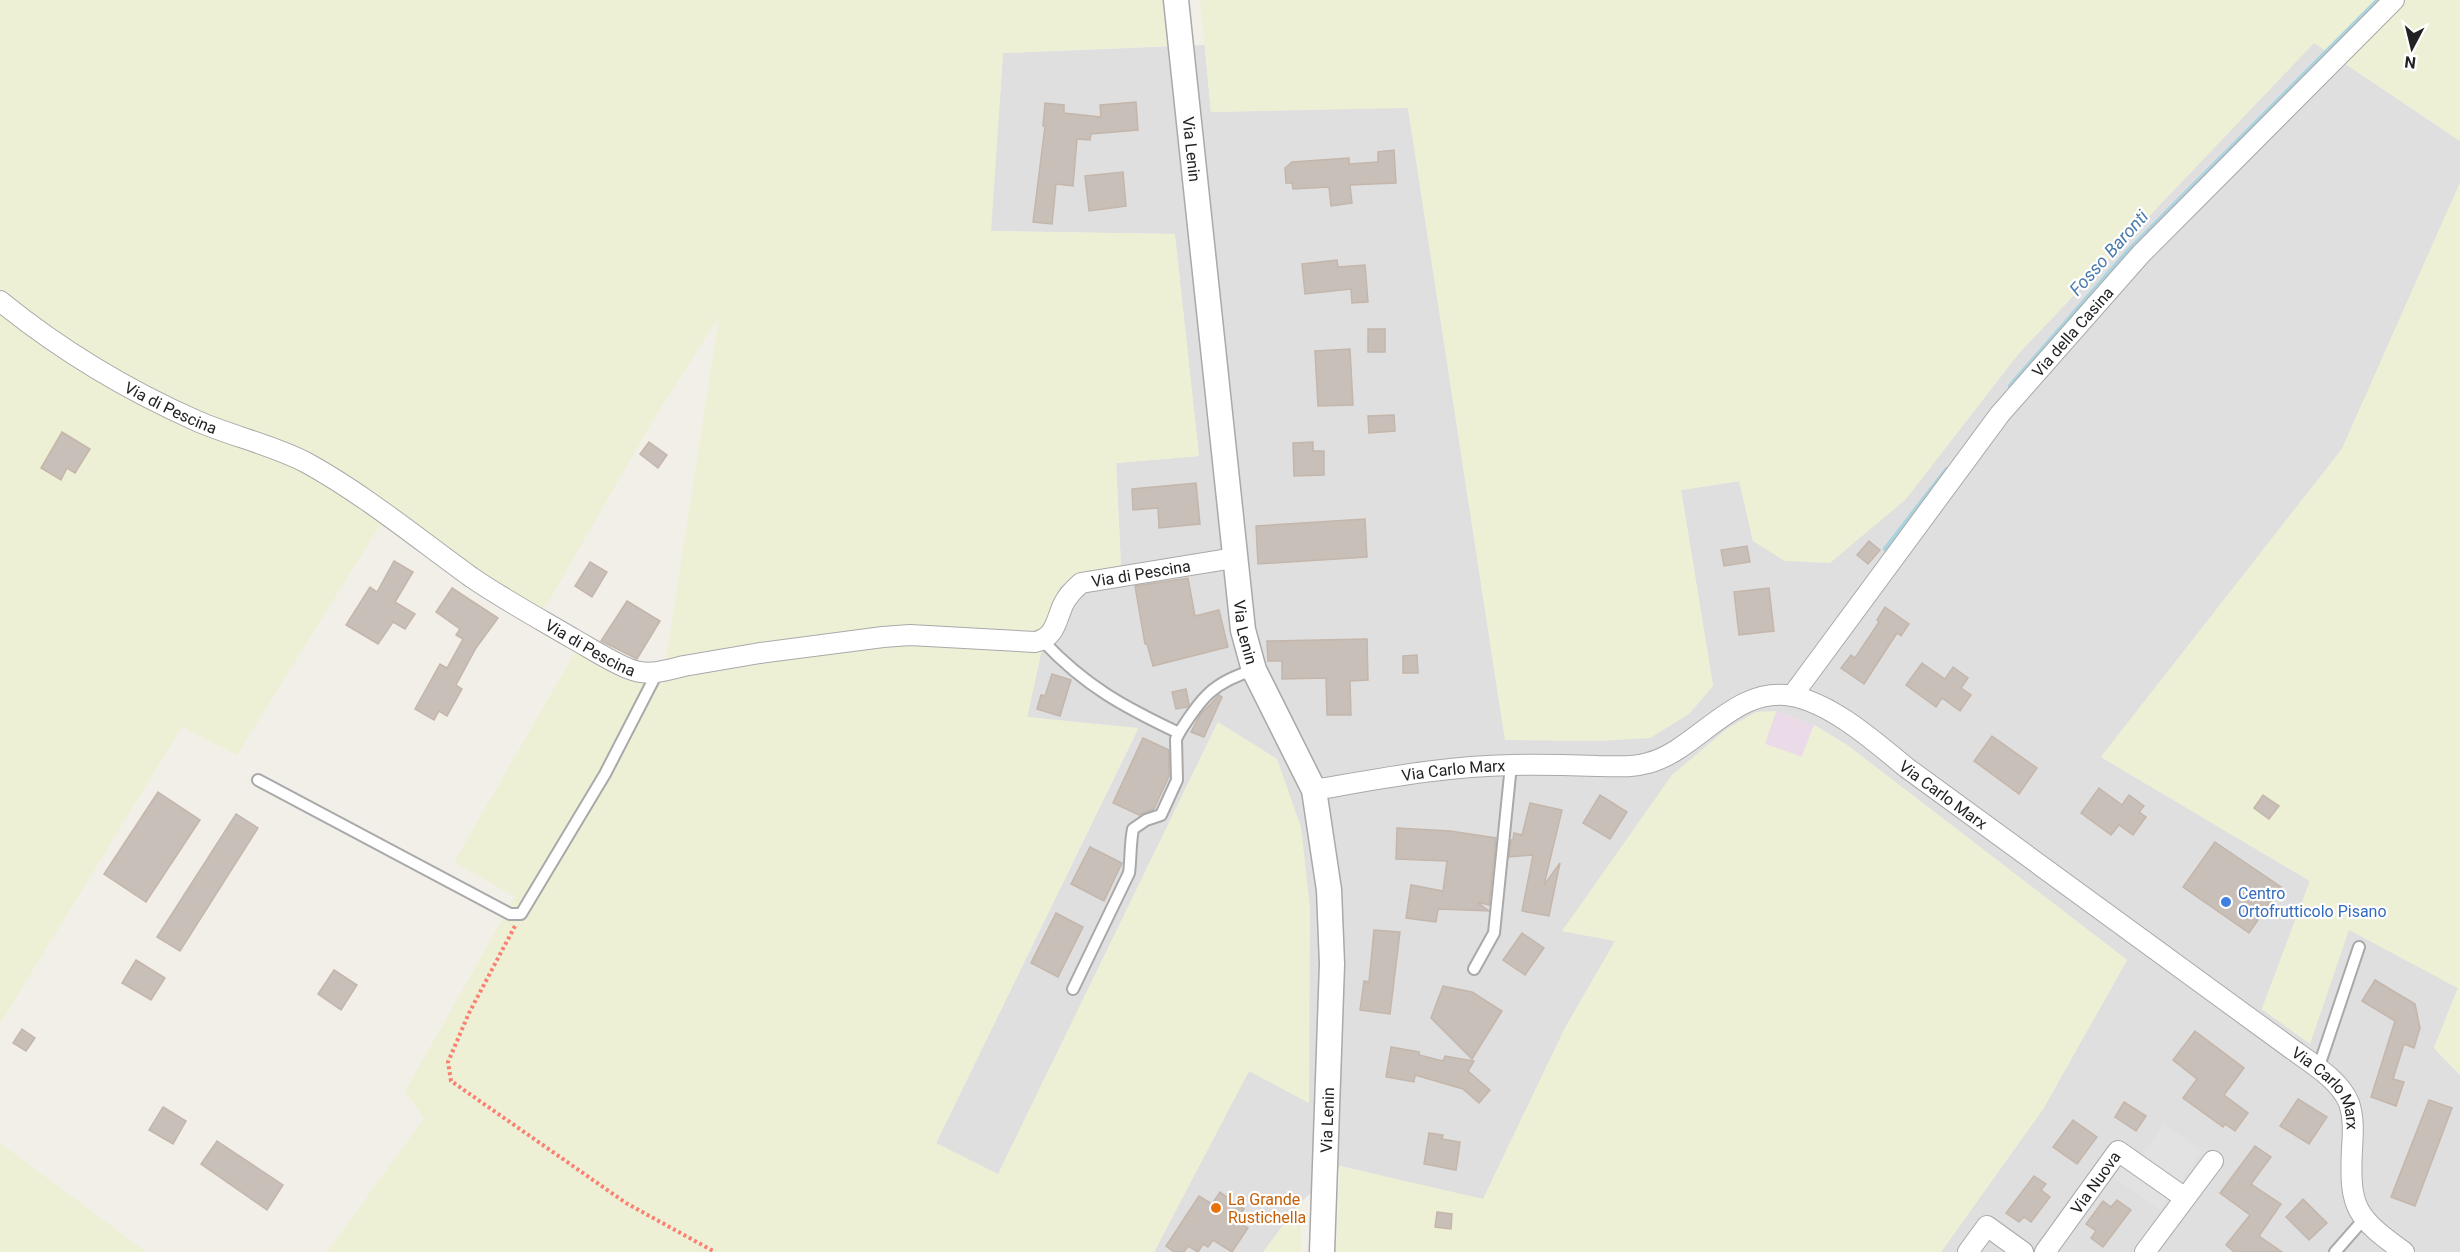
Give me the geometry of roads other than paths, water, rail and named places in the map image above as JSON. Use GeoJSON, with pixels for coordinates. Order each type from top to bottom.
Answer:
{"type":"FeatureCollection","features":[{"type":"Feature","properties":{"kind":"street","name":"Via Lenin"},"geometry":{"type":"LineString","coordinates":[[1176,0],[1220,404],[1234,558],[1244,630],[1254,670],[1314,790],[1332,918],[1322,1252]]}},
{"type":"Feature","properties":{"kind":"street","name":"Via della Casina"},"geometry":{"type":"LineString","coordinates":[[1791,696],[2000,414],[2141,254],[2394,0]]}},
{"type":"Feature","properties":{"kind":"street","name":"Via di Pescina"},"geometry":{"type":"LineString","coordinates":[[0,301],[22,319],[118,382],[199,422],[305,462],[372,504],[473,579],[538,619],[624,667],[641,674],[657,673],[716,660],[863,638],[910,635],[1001,642],[1043,641],[1055,628],[1063,604],[1070,592],[1081,583],[1234,558]]}},
{"type":"Feature","properties":{"kind":"street","name":"Via Carlo Marx"},"geometry":{"type":"LineString","coordinates":[[1314,790],[1432,770],[1511,765],[1635,766],[1664,759],[1737,707],[1751,701],[1766,697],[1791,696],[1821,708],[1862,731],[1917,775],[2318,1069],[2342,1092],[2348,1102],[2353,1132],[2351,1192],[2364,1219],[2404,1252]]}},
{"type":"Feature","properties":{"kind":"street","name":"Via Nuova"},"geometry":{"type":"LineString","coordinates":[[2045,1252],[2118,1151],[2185,1198]]}},
{"type":"Feature","properties":{"kind":"street"},"geometry":{"type":"LineString","coordinates":[[2145,1252],[2213,1161]]}},
{"type":"Feature","properties":{"kind":"street"},"geometry":{"type":"LineString","coordinates":[[1968,1252],[1987,1226],[2023,1252]]}},
{"type":"Feature","properties":{"kind":"lane"},"geometry":{"type":"LineString","coordinates":[[1043,641],[1083,680],[1106,696],[1179,733]]}},
{"type":"Feature","properties":{"kind":"lane"},"geometry":{"type":"LineString","coordinates":[[1073,989],[1129,873],[1131,862],[1129,847],[1133,829],[1146,820],[1161,815],[1177,780],[1176,739],[1179,733],[1207,692],[1235,675],[1254,670]]}},
{"type":"Feature","properties":{"kind":"lane"},"geometry":{"type":"LineString","coordinates":[[258,780],[510,914],[521,914],[605,774],[657,673]]}},
{"type":"Feature","properties":{"kind":"lane"},"geometry":{"type":"LineString","coordinates":[[1474,969],[1494,933],[1511,765]]}},
{"type":"Feature","properties":{"kind":"lane"},"geometry":{"type":"LineString","coordinates":[[2318,1069],[2359,947]]}},
{"type":"Feature","properties":{"kind":"lane"},"geometry":{"type":"LineString","coordinates":[[2335,1252],[2364,1219]]}},
{"type":"Feature","properties":{"kind":"waterway","name":"Fosso Baronti"},"geometry":{"type":"LineString","coordinates":[[2011,386],[2129,251],[2379,0]]}},
{"type":"Feature","properties":{"kind":"waterway","name":"Fosso Baronti"},"geometry":{"type":"LineString","coordinates":[[1886,549],[1947,470]]}},
{"type":"Feature","properties":{"kind":"place","name":"Centro Ortofrutticolo Pisano"},"geometry":{"type":"Point","coordinates":[2226,902]}},
{"type":"Feature","properties":{"kind":"place","name":"La Grande Rustichella"},"geometry":{"type":"Point","coordinates":[1216,1208]}}]}
